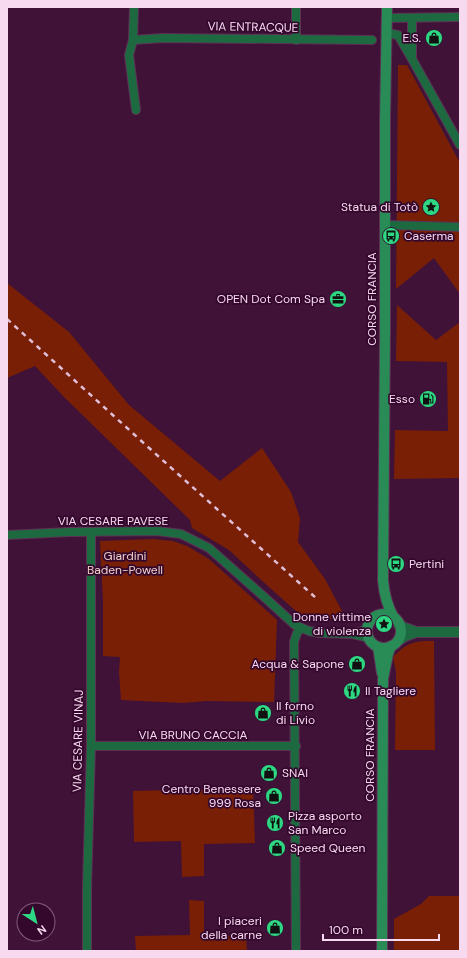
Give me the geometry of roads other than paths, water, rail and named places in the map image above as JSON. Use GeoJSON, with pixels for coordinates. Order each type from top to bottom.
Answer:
{"type":"FeatureCollection","features":[{"type":"Feature","properties":{"kind":"main road","name":"CORSO FRANCIA"},"geometry":{"type":"LineString","coordinates":[[376,617],[384,591],[386,225],[385,119],[387,7]]}},
{"type":"Feature","properties":{"kind":"main road","name":"CORSO FRANCIA"},"geometry":{"type":"LineString","coordinates":[[384,591],[390,611],[397,621]]}},
{"type":"Feature","properties":{"kind":"main road"},"geometry":{"type":"LineString","coordinates":[[381,615],[386,615],[397,621],[401,630],[395,643],[383,648],[378,647],[371,642],[368,633],[369,624],[372,620],[381,615]]}},
{"type":"Feature","properties":{"kind":"main road","name":"CORSO FRANCIA"},"geometry":{"type":"LineString","coordinates":[[383,679],[388,654],[395,643]]}},
{"type":"Feature","properties":{"kind":"main road","name":"CORSO FRANCIA"},"geometry":{"type":"LineString","coordinates":[[378,647],[383,679],[382,951]]}},
{"type":"Feature","properties":{"kind":"street"},"geometry":{"type":"LineString","coordinates":[[134,7],[133,40],[129,55],[136,110]]}},
{"type":"Feature","properties":{"kind":"street"},"geometry":{"type":"LineString","coordinates":[[296,7],[296,40]]}},
{"type":"Feature","properties":{"kind":"street"},"geometry":{"type":"LineString","coordinates":[[387,18],[460,18]]}},
{"type":"Feature","properties":{"kind":"street"},"geometry":{"type":"LineString","coordinates":[[412,18],[412,59]]}},
{"type":"Feature","properties":{"kind":"street"},"geometry":{"type":"LineString","coordinates":[[387,33],[398,35],[460,145]]}},
{"type":"Feature","properties":{"kind":"street","name":"VIA ENTRACQUE"},"geometry":{"type":"LineString","coordinates":[[133,40],[163,38],[372,40]]}},
{"type":"Feature","properties":{"kind":"street"},"geometry":{"type":"LineString","coordinates":[[386,225],[460,227]]}},
{"type":"Feature","properties":{"kind":"street","name":"VIA CESARE PAVESE"},"geometry":{"type":"LineString","coordinates":[[7,535],[157,531],[181,534],[209,548],[294,625],[319,633],[368,633]]}},
{"type":"Feature","properties":{"kind":"street","name":"VIA CESARE VINAJ"},"geometry":{"type":"LineString","coordinates":[[87,951],[87,888],[91,746],[91,532]]}},
{"type":"Feature","properties":{"kind":"street"},"geometry":{"type":"LineString","coordinates":[[397,621],[405,628],[416,632],[460,632]]}},
{"type":"Feature","properties":{"kind":"street"},"geometry":{"type":"LineString","coordinates":[[296,951],[296,746],[294,642],[297,633],[301,628]]}},
{"type":"Feature","properties":{"kind":"street"},"geometry":{"type":"LineString","coordinates":[[395,643],[405,636],[416,632]]}},
{"type":"Feature","properties":{"kind":"street","name":"VIA BRUNO CACCIA"},"geometry":{"type":"LineString","coordinates":[[91,746],[296,746]]}},
{"type":"Feature","properties":{"kind":"railway"},"geometry":{"type":"LineString","coordinates":[[7,319],[316,598]]}},
{"type":"Feature","properties":{"kind":"place","name":"E.S."},"geometry":{"type":"Point","coordinates":[434,38]}},
{"type":"Feature","properties":{"kind":"place","name":"Statua di Totò"},"geometry":{"type":"Point","coordinates":[431,207]}},
{"type":"Feature","properties":{"kind":"place","name":"Caserma"},"geometry":{"type":"Point","coordinates":[391,236]}},
{"type":"Feature","properties":{"kind":"place","name":"OPEN Dot Com Spa"},"geometry":{"type":"Point","coordinates":[338,299]}},
{"type":"Feature","properties":{"kind":"place","name":"Esso"},"geometry":{"type":"Point","coordinates":[428,399]}},
{"type":"Feature","properties":{"kind":"place","name":"Pertini"},"geometry":{"type":"Point","coordinates":[396,564]}},
{"type":"Feature","properties":{"kind":"place","name":"Donne vittime di violenza"},"geometry":{"type":"Point","coordinates":[384,624]}},
{"type":"Feature","properties":{"kind":"place","name":"Acqua & Sapone"},"geometry":{"type":"Point","coordinates":[357,664]}},
{"type":"Feature","properties":{"kind":"place","name":"Il Tagliere"},"geometry":{"type":"Point","coordinates":[352,691]}},
{"type":"Feature","properties":{"kind":"place","name":"Il forno di Livio"},"geometry":{"type":"Point","coordinates":[263,713]}},
{"type":"Feature","properties":{"kind":"place","name":"SNAI"},"geometry":{"type":"Point","coordinates":[269,773]}},
{"type":"Feature","properties":{"kind":"place","name":"Centro Benessere 999 Rosa"},"geometry":{"type":"Point","coordinates":[274,796]}},
{"type":"Feature","properties":{"kind":"place","name":"Pizza asporto San Marco"},"geometry":{"type":"Point","coordinates":[275,823]}},
{"type":"Feature","properties":{"kind":"place","name":"Speed Queen"},"geometry":{"type":"Point","coordinates":[277,848]}},
{"type":"Feature","properties":{"kind":"place","name":"I piaceri della carne"},"geometry":{"type":"Point","coordinates":[275,928]}},
{"type":"Feature","properties":{"kind":"park label","name":"Giardini Baden-Powell"},"geometry":{"type":"Point","coordinates":[125,563]}}]}
